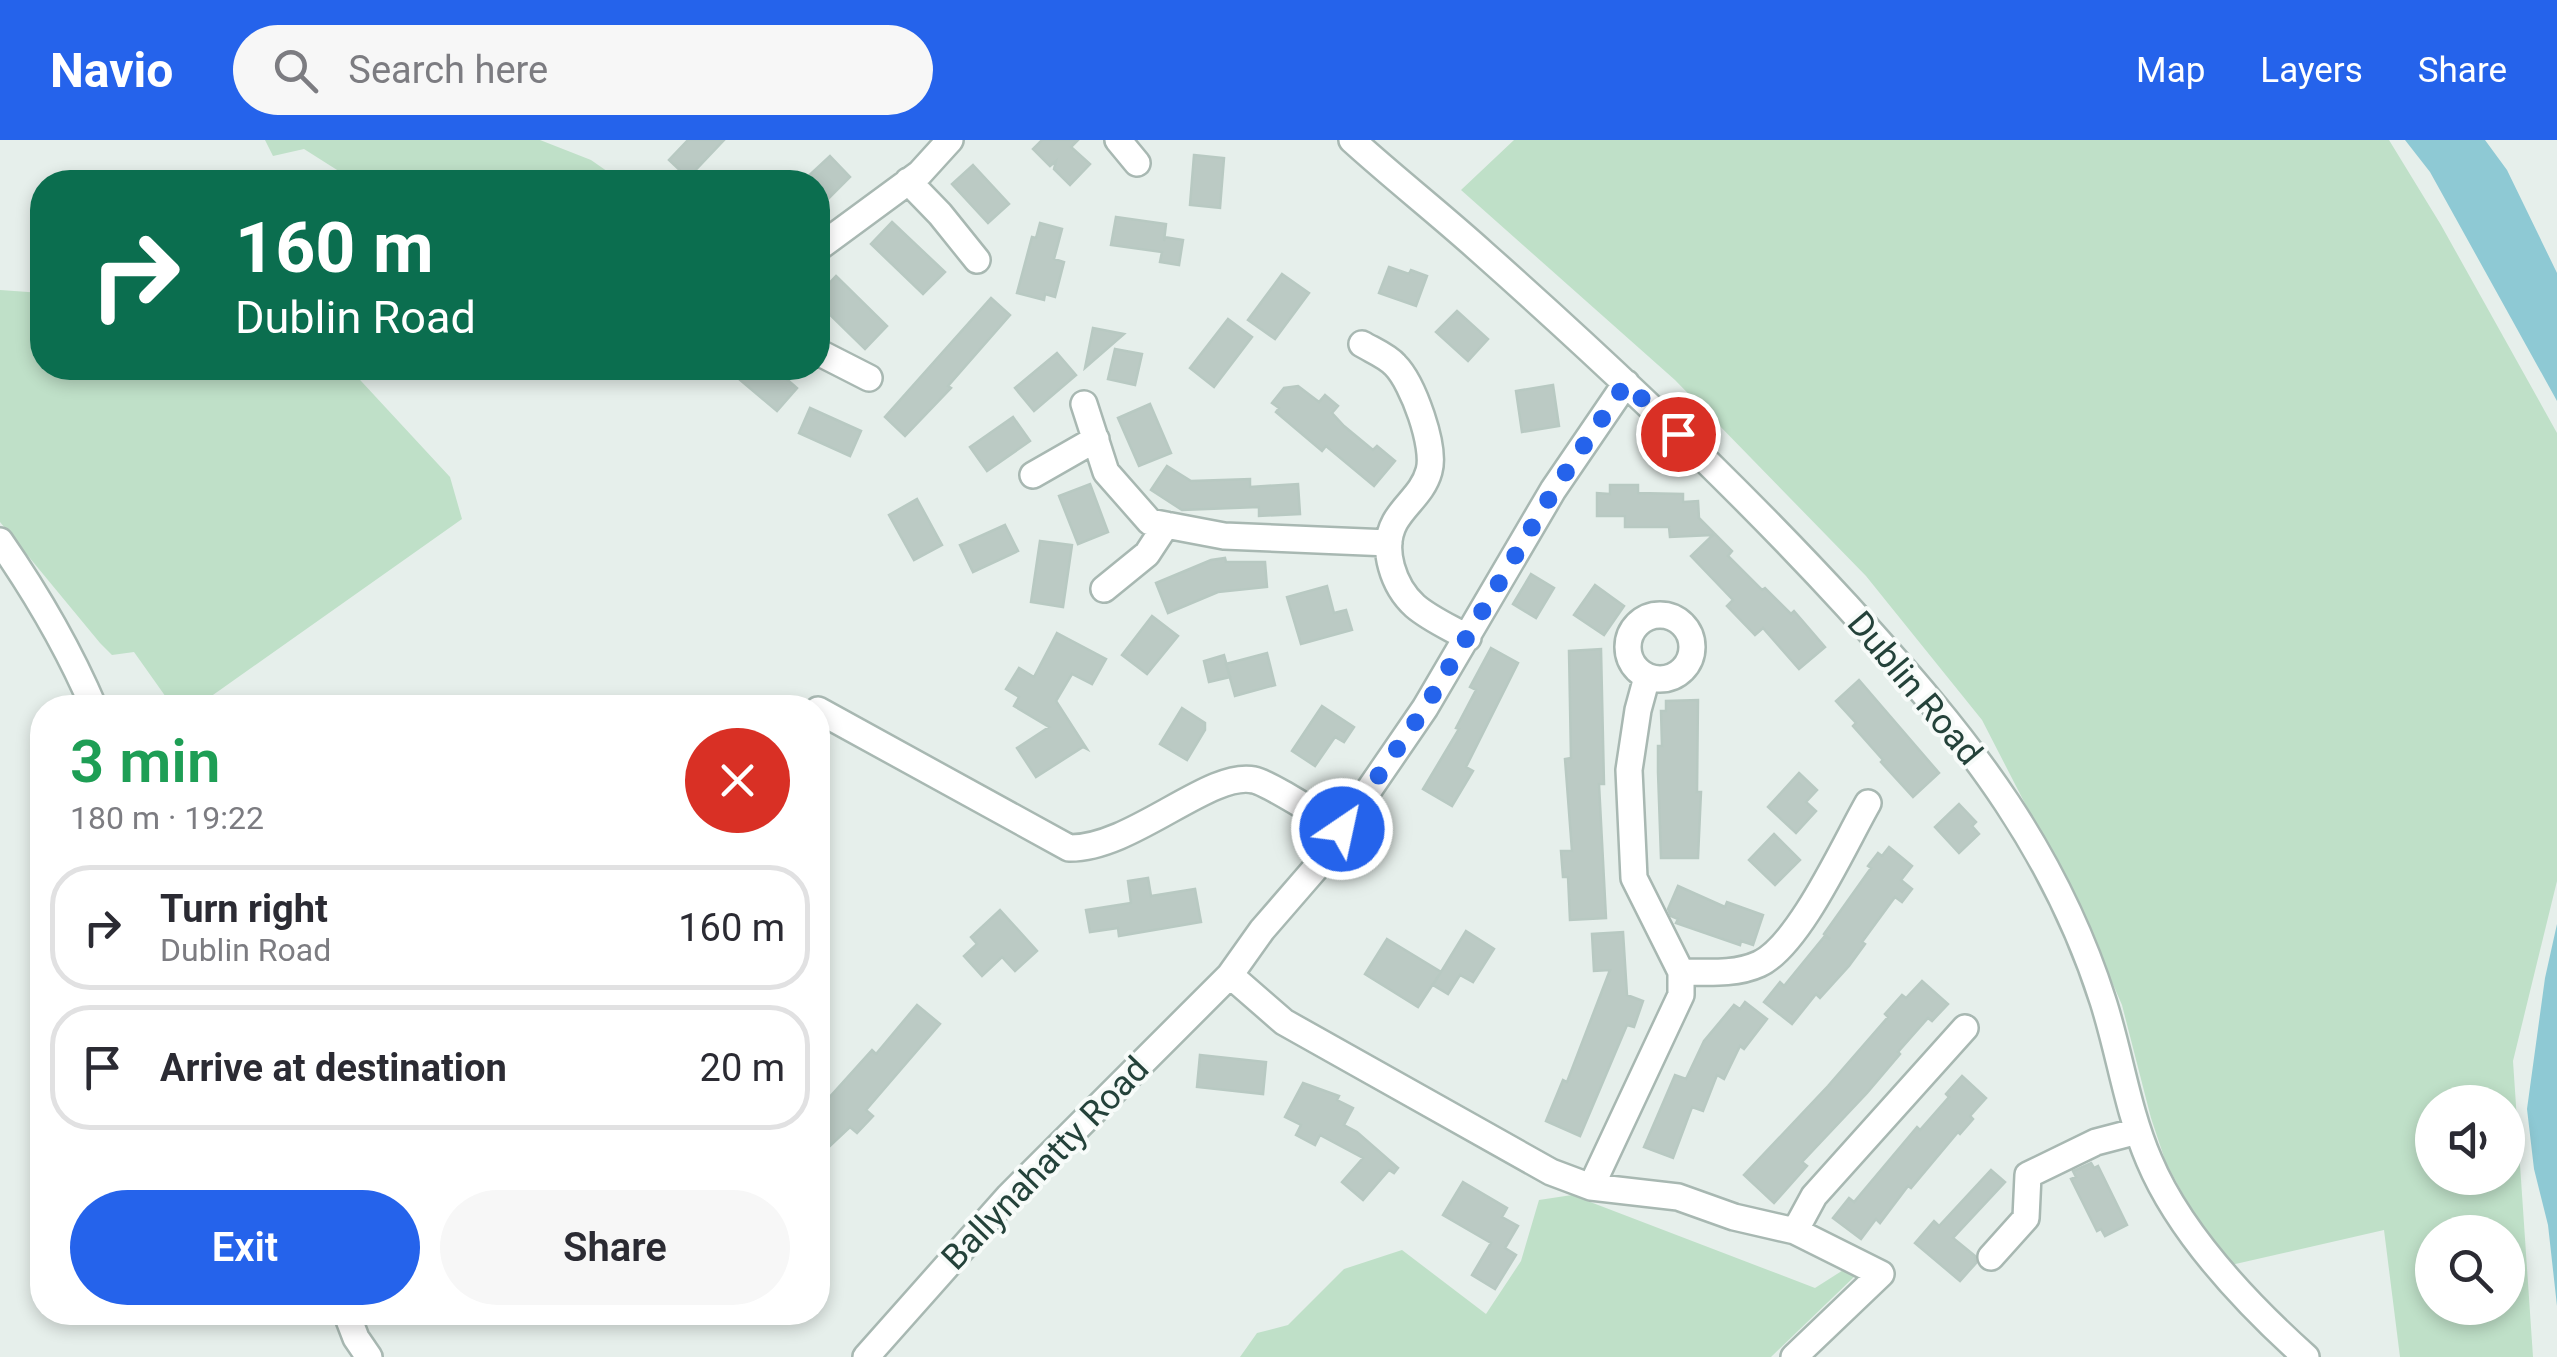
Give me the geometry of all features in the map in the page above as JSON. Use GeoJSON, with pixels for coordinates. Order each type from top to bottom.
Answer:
{"type":"FeatureCollection","features":[{"type":"Feature","properties":{"kind":"street"},"geometry":{"type":"LineString","coordinates":[[830,239],[908,182],[950,140]]}},
{"type":"Feature","properties":{"kind":"street"},"geometry":{"type":"LineString","coordinates":[[1118,140],[1137,162]]}},
{"type":"Feature","properties":{"kind":"street","name":"Dublin Road"},"geometry":{"type":"LineString","coordinates":[[1352,140],[1626,383],[1781,534],[1966,744],[2054,879],[2085,948],[2150,1164],[2178,1214],[2208,1254],[2306,1357]]}},
{"type":"Feature","properties":{"kind":"street"},"geometry":{"type":"LineString","coordinates":[[908,182],[977,260]]}},
{"type":"Feature","properties":{"kind":"street"},"geometry":{"type":"LineString","coordinates":[[1362,344],[1395,365],[1419,409],[1431,447],[1430,470],[1421,490],[1394,524],[1389,543],[1392,572],[1414,606],[1468,638]]}},
{"type":"Feature","properties":{"kind":"street"},"geometry":{"type":"LineString","coordinates":[[830,358],[869,378]]}},
{"type":"Feature","properties":{"kind":"street","name":"Ballynahatty Road"},"geometry":{"type":"LineString","coordinates":[[866,1357],[1008,1196],[1230,975],[1262,930],[1314,870],[1425,708],[1554,490],[1626,383]]}},
{"type":"Feature","properties":{"kind":"street"},"geometry":{"type":"LineString","coordinates":[[1084,404],[1106,472],[1150,522],[1224,536],[1389,543]]}},
{"type":"Feature","properties":{"kind":"street"},"geometry":{"type":"LineString","coordinates":[[1033,474],[1096,440]]}},
{"type":"Feature","properties":{"kind":"street"},"geometry":{"type":"LineString","coordinates":[[1104,589],[1147,554],[1166,524]]}},
{"type":"Feature","properties":{"kind":"street"},"geometry":{"type":"LineString","coordinates":[[0,541],[76,664],[89,695]]}},
{"type":"Feature","properties":{"kind":"street"},"geometry":{"type":"LineString","coordinates":[[1590,1187],[1681,995],[1681,972],[1634,878],[1630,770],[1647,677]]}},
{"type":"Feature","properties":{"kind":"street"},"geometry":{"type":"LineString","coordinates":[[830,717],[1068,848],[1089,848],[1137,830],[1222,782],[1254,780],[1342,829]]}},
{"type":"Feature","properties":{"kind":"street"},"geometry":{"type":"LineString","coordinates":[[1681,972],[1730,972],[1761,964],[1796,929],[1868,803]]}},
{"type":"Feature","properties":{"kind":"street"},"geometry":{"type":"LineString","coordinates":[[1230,975],[1289,1025],[1551,1172],[1590,1187],[1678,1196],[1734,1217],[1794,1231],[1881,1274],[1794,1357]]}},
{"type":"Feature","properties":{"kind":"street"},"geometry":{"type":"LineString","coordinates":[[1794,1231],[1814,1196],[1966,1028]]}},
{"type":"Feature","properties":{"kind":"street"},"geometry":{"type":"LineString","coordinates":[[1991,1256],[2026,1218],[2028,1175],[2096,1142],[2138,1131]]}},
{"type":"Feature","properties":{"kind":"street"},"geometry":{"type":"LineString","coordinates":[[351,1325],[368,1357]]}},
{"type":"Feature","properties":{"kind":"green space"},"geometry":{"type":"Polygon","coordinates":[[[265,140],[540,140],[591,160],[605,170],[337,170],[304,149],[273,156],[265,140]]]}},
{"type":"Feature","properties":{"kind":"green space"},"geometry":{"type":"Polygon","coordinates":[[[1514,140],[2389,140],[2557,433],[2557,881],[2513,1061],[2515,1085],[2415,1085],[2415,1195],[2522,1195],[2523,1215],[2415,1215],[2415,1325],[2525,1325],[2525,1239],[2533,1357],[2400,1357],[2384,1230],[2231,1265],[2192,1211],[2166,1163],[2122,1005],[2085,920],[1982,720],[1866,576],[1675,380],[1461,190],[1514,140]]]}},
{"type":"Feature","properties":{"kind":"green space"},"geometry":{"type":"Polygon","coordinates":[[[0,290],[30,292],[30,380],[360,380],[450,477],[462,519],[213,695],[164,695],[134,652],[112,655],[0,522],[0,290]]]}},
{"type":"Feature","properties":{"kind":"green space"},"geometry":{"type":"Polygon","coordinates":[[[1572,1195],[1815,1288],[1848,1267],[1856,1275],[1771,1357],[1240,1357],[1257,1333],[1288,1325],[1344,1269],[1402,1250],[1486,1314],[1521,1261],[1539,1200],[1572,1195]]]}},
{"type":"Feature","properties":{"kind":"water"},"geometry":{"type":"Polygon","coordinates":[[[2405,140],[2485,140],[2507,170],[2557,273],[2557,401],[2430,172],[2405,140]]]}},
{"type":"Feature","properties":{"kind":"water"},"geometry":{"type":"Polygon","coordinates":[[[2557,924],[2557,1306],[2548,1225],[2534,1169],[2527,1109],[2545,978],[2557,924]]]}},
{"type":"Feature","properties":{"kind":"building"},"geometry":{"type":"Polygon","coordinates":[[[688,140],[724,140],[696,170],[680,170],[669,160],[688,140]]]}},
{"type":"Feature","properties":{"kind":"building"},"geometry":{"type":"Polygon","coordinates":[[[1042,140],[1078,140],[1071,147],[1090,164],[1070,185],[1054,169],[1056,161],[1050,166],[1033,149],[1042,140]]]}},
{"type":"Feature","properties":{"kind":"building"},"geometry":{"type":"Polygon","coordinates":[[[1194,155],[1224,158],[1220,208],[1190,205],[1194,155]]]}},
{"type":"Feature","properties":{"kind":"building"},"geometry":{"type":"Polygon","coordinates":[[[830,156],[850,177],[830,197],[830,170],[815,170],[830,156]]]}},
{"type":"Feature","properties":{"kind":"building"},"geometry":{"type":"Polygon","coordinates":[[[973,165],[1009,204],[988,223],[952,184],[973,165]]]}},
{"type":"Feature","properties":{"kind":"building"},"geometry":{"type":"Polygon","coordinates":[[[1116,217],[1166,224],[1164,237],[1183,240],[1179,265],[1160,262],[1162,252],[1111,245],[1116,217]]]}},
{"type":"Feature","properties":{"kind":"building"},"geometry":{"type":"Polygon","coordinates":[[[892,222],[945,272],[923,294],[871,244],[892,222]]]}},
{"type":"Feature","properties":{"kind":"building"},"geometry":{"type":"Polygon","coordinates":[[[1040,223],[1062,229],[1054,259],[1064,262],[1055,297],[1045,294],[1044,300],[1017,293],[1032,237],[1036,238],[1040,223]]]}},
{"type":"Feature","properties":{"kind":"building"},"geometry":{"type":"Polygon","coordinates":[[[1389,267],[1427,276],[1416,306],[1379,293],[1389,267]]]}},
{"type":"Feature","properties":{"kind":"building"},"geometry":{"type":"Polygon","coordinates":[[[1282,274],[1309,293],[1275,339],[1248,320],[1282,274]]]}},
{"type":"Feature","properties":{"kind":"building"},"geometry":{"type":"Polygon","coordinates":[[[836,276],[887,326],[865,349],[830,315],[830,282],[836,276]]]}},
{"type":"Feature","properties":{"kind":"building"},"geometry":{"type":"Polygon","coordinates":[[[991,298],[1010,315],[948,386],[951,388],[905,436],[885,417],[991,298]]]}},
{"type":"Feature","properties":{"kind":"building"},"geometry":{"type":"Polygon","coordinates":[[[1457,311],[1488,339],[1468,361],[1436,332],[1457,311]]]}},
{"type":"Feature","properties":{"kind":"building"},"geometry":{"type":"Polygon","coordinates":[[[1228,319],[1252,337],[1214,387],[1190,368],[1228,319]]]}},
{"type":"Feature","properties":{"kind":"building"},"geometry":{"type":"Polygon","coordinates":[[[1093,328],[1124,334],[1085,368],[1093,328]]]}},
{"type":"Feature","properties":{"kind":"building"},"geometry":{"type":"Polygon","coordinates":[[[1115,349],[1142,354],[1135,385],[1108,379],[1115,349]]]}},
{"type":"Feature","properties":{"kind":"building"},"geometry":{"type":"Polygon","coordinates":[[[1057,353],[1076,375],[1034,411],[1015,388],[1057,353]]]}},
{"type":"Feature","properties":{"kind":"building"},"geometry":{"type":"Polygon","coordinates":[[[740,380],[788,380],[797,388],[777,411],[740,380]]]}},
{"type":"Feature","properties":{"kind":"building"},"geometry":{"type":"Polygon","coordinates":[[[1553,385],[1559,426],[1522,432],[1516,391],[1553,385]]]}},
{"type":"Feature","properties":{"kind":"building"},"geometry":{"type":"Polygon","coordinates":[[[1298,386],[1319,402],[1325,395],[1338,406],[1332,413],[1344,426],[1373,450],[1377,446],[1395,461],[1374,486],[1326,446],[1322,451],[1276,412],[1279,408],[1272,403],[1284,388],[1298,386]]]}},
{"type":"Feature","properties":{"kind":"building"},"geometry":{"type":"Polygon","coordinates":[[[1150,404],[1171,453],[1139,466],[1118,418],[1150,404]]]}},
{"type":"Feature","properties":{"kind":"building"},"geometry":{"type":"Polygon","coordinates":[[[810,408],[861,431],[850,456],[799,433],[810,408]]]}},
{"type":"Feature","properties":{"kind":"building"},"geometry":{"type":"Polygon","coordinates":[[[1013,417],[1030,441],[987,471],[970,447],[1013,417]]]}},
{"type":"Feature","properties":{"kind":"building"},"geometry":{"type":"Polygon","coordinates":[[[1167,466],[1191,481],[1250,479],[1250,487],[1298,484],[1300,514],[1259,516],[1259,507],[1182,510],[1151,490],[1167,466]]]}},
{"type":"Feature","properties":{"kind":"building"},"geometry":{"type":"Polygon","coordinates":[[[1090,484],[1108,532],[1078,544],[1059,496],[1090,484]]]}},
{"type":"Feature","properties":{"kind":"building"},"geometry":{"type":"Polygon","coordinates":[[[1610,485],[1638,485],[1638,493],[1683,494],[1683,502],[1698,501],[1699,518],[1732,551],[1728,556],[1762,590],[1765,588],[1791,614],[1794,611],[1825,647],[1799,669],[1763,628],[1755,635],[1727,606],[1733,600],[1691,556],[1713,535],[1670,537],[1669,527],[1625,527],[1625,516],[1597,516],[1597,493],[1610,494],[1610,485]]]}},
{"type":"Feature","properties":{"kind":"building"},"geometry":{"type":"Polygon","coordinates":[[[917,499],[942,545],[914,560],[889,515],[917,499]]]}},
{"type":"Feature","properties":{"kind":"building"},"geometry":{"type":"Polygon","coordinates":[[[1005,525],[1018,551],[973,572],[960,545],[1005,525]]]}},
{"type":"Feature","properties":{"kind":"building"},"geometry":{"type":"Polygon","coordinates":[[[1040,541],[1072,545],[1063,607],[1031,602],[1040,541]]]}},
{"type":"Feature","properties":{"kind":"building"},"geometry":{"type":"Polygon","coordinates":[[[1225,558],[1226,562],[1265,562],[1267,587],[1218,592],[1168,613],[1156,583],[1225,558]]]}},
{"type":"Feature","properties":{"kind":"building"},"geometry":{"type":"Polygon","coordinates":[[[1531,574],[1554,588],[1536,618],[1513,604],[1531,574]]]}},
{"type":"Feature","properties":{"kind":"building"},"geometry":{"type":"Polygon","coordinates":[[[1595,585],[1624,606],[1604,635],[1574,615],[1595,585]]]}},
{"type":"Feature","properties":{"kind":"building"},"geometry":{"type":"Polygon","coordinates":[[[1327,586],[1334,613],[1346,610],[1352,630],[1301,644],[1287,597],[1327,586]]]}},
{"type":"Feature","properties":{"kind":"building"},"geometry":{"type":"Polygon","coordinates":[[[1152,616],[1178,636],[1147,674],[1122,655],[1152,616]]]}},
{"type":"Feature","properties":{"kind":"building"},"geometry":{"type":"Polygon","coordinates":[[[1057,633],[1106,659],[1092,684],[1072,674],[1056,701],[1087,749],[1083,747],[1036,777],[1017,748],[1049,727],[1014,706],[1019,697],[1006,689],[1019,668],[1034,677],[1057,633]]]}},
{"type":"Feature","properties":{"kind":"building"},"geometry":{"type":"Polygon","coordinates":[[[1491,648],[1518,663],[1466,767],[1473,771],[1452,806],[1423,789],[1459,729],[1456,728],[1476,690],[1470,687],[1491,648]]]}},
{"type":"Feature","properties":{"kind":"building"},"geometry":{"type":"Polygon","coordinates":[[[1601,649],[1604,784],[1599,784],[1606,918],[1570,920],[1568,877],[1563,877],[1561,851],[1572,851],[1565,759],[1571,758],[1569,651],[1601,649]]]}},
{"type":"Feature","properties":{"kind":"building"},"geometry":{"type":"Polygon","coordinates":[[[1267,653],[1275,685],[1235,696],[1226,664],[1267,653]]]}},
{"type":"Feature","properties":{"kind":"building"},"geometry":{"type":"Polygon","coordinates":[[[1224,655],[1230,677],[1209,682],[1204,661],[1224,655]]]}},
{"type":"Feature","properties":{"kind":"building"},"geometry":{"type":"Polygon","coordinates":[[[1859,680],[1939,773],[1913,797],[1881,762],[1853,726],[1856,723],[1836,701],[1859,680]]]}},
{"type":"Feature","properties":{"kind":"building"},"geometry":{"type":"Polygon","coordinates":[[[1698,700],[1698,858],[1661,858],[1661,711],[1666,711],[1666,701],[1698,700]]]}},
{"type":"Feature","properties":{"kind":"building"},"geometry":{"type":"Polygon","coordinates":[[[1322,706],[1354,727],[1344,742],[1335,737],[1315,766],[1292,751],[1322,706]]]}},
{"type":"Feature","properties":{"kind":"building"},"geometry":{"type":"Polygon","coordinates":[[[1182,708],[1205,723],[1205,730],[1187,760],[1160,744],[1182,708]]]}},
{"type":"Feature","properties":{"kind":"building"},"geometry":{"type":"Polygon","coordinates":[[[1799,773],[1817,790],[1806,802],[1816,811],[1796,833],[1768,807],[1799,773]]]}},
{"type":"Feature","properties":{"kind":"building"},"geometry":{"type":"Polygon","coordinates":[[[1959,804],[1976,822],[1972,826],[1979,834],[1959,853],[1935,827],[1959,804]]]}},
{"type":"Feature","properties":{"kind":"building"},"geometry":{"type":"Polygon","coordinates":[[[1774,834],[1800,860],[1775,885],[1749,860],[1774,834]]]}},
{"type":"Feature","properties":{"kind":"building"},"geometry":{"type":"Polygon","coordinates":[[[1889,847],[1912,866],[1901,880],[1912,889],[1902,902],[1895,897],[1849,966],[1820,998],[1816,994],[1792,1024],[1764,1002],[1780,982],[1784,986],[1824,937],[1830,939],[1824,934],[1871,868],[1868,866],[1889,847]]]}},
{"type":"Feature","properties":{"kind":"building"},"geometry":{"type":"Polygon","coordinates":[[[1148,878],[1151,896],[1195,889],[1201,922],[1119,936],[1118,928],[1090,932],[1086,910],[1131,903],[1128,881],[1148,878]]]}},
{"type":"Feature","properties":{"kind":"building"},"geometry":{"type":"Polygon","coordinates":[[[1678,886],[1725,907],[1727,902],[1763,915],[1753,945],[1741,941],[1740,945],[1676,923],[1678,919],[1668,909],[1678,886]]]}},
{"type":"Feature","properties":{"kind":"building"},"geometry":{"type":"Polygon","coordinates":[[[1000,910],[1037,951],[1015,971],[1002,957],[982,976],[964,956],[977,944],[971,937],[1000,910]]]}},
{"type":"Feature","properties":{"kind":"building"},"geometry":{"type":"Polygon","coordinates":[[[1466,931],[1494,949],[1473,982],[1460,975],[1448,994],[1433,985],[1466,931]]]}},
{"type":"Feature","properties":{"kind":"building"},"geometry":{"type":"Polygon","coordinates":[[[1623,932],[1627,995],[1643,1001],[1634,1027],[1627,1025],[1580,1136],[1546,1121],[1563,1080],[1567,1082],[1610,970],[1594,971],[1592,934],[1623,932]]]}},
{"type":"Feature","properties":{"kind":"building"},"geometry":{"type":"Polygon","coordinates":[[[1387,939],[1441,972],[1418,1007],[1365,974],[1387,939]]]}},
{"type":"Feature","properties":{"kind":"building"},"geometry":{"type":"Polygon","coordinates":[[[1922,981],[1948,1004],[1932,1021],[1928,1018],[1898,1052],[1867,1093],[1802,1162],[1807,1166],[1774,1203],[1744,1175],[1828,1086],[1888,1017],[1885,1014],[1902,995],[1906,998],[1922,981]]]}},
{"type":"Feature","properties":{"kind":"building"},"geometry":{"type":"Polygon","coordinates":[[[1745,1002],[1767,1019],[1744,1049],[1740,1046],[1724,1079],[1717,1075],[1703,1111],[1692,1107],[1673,1158],[1644,1147],[1675,1075],[1686,1079],[1704,1041],[1734,1005],[1740,1009],[1745,1002]]]}},
{"type":"Feature","properties":{"kind":"building"},"geometry":{"type":"Polygon","coordinates":[[[917,1005],[940,1024],[866,1110],[873,1116],[857,1133],[850,1127],[830,1146],[830,1097],[872,1050],[876,1054],[917,1005]]]}},
{"type":"Feature","properties":{"kind":"building"},"geometry":{"type":"Polygon","coordinates":[[[1200,1055],[1266,1062],[1263,1094],[1197,1087],[1200,1055]]]}},
{"type":"Feature","properties":{"kind":"building"},"geometry":{"type":"Polygon","coordinates":[[[1962,1076],[1986,1098],[1970,1116],[1973,1119],[1911,1188],[1908,1186],[1880,1223],[1876,1219],[1861,1239],[1833,1218],[1849,1198],[1854,1202],[1917,1127],[1920,1130],[1962,1076]]]}},
{"type":"Feature","properties":{"kind":"building"},"geometry":{"type":"Polygon","coordinates":[[[1303,1083],[1339,1096],[1337,1100],[1353,1108],[1344,1125],[1398,1168],[1394,1173],[1389,1170],[1363,1200],[1342,1182],[1363,1158],[1320,1135],[1315,1145],[1296,1135],[1301,1125],[1285,1117],[1303,1083]]]}},
{"type":"Feature","properties":{"kind":"building"},"geometry":{"type":"Polygon","coordinates":[[[2091,1163],[2094,1168],[2098,1166],[2127,1225],[2105,1236],[2101,1229],[2097,1231],[2071,1179],[2076,1177],[2073,1171],[2091,1163]]]}},
{"type":"Feature","properties":{"kind":"building"},"geometry":{"type":"Polygon","coordinates":[[[1991,1170],[2005,1182],[1953,1238],[1975,1256],[1976,1263],[1960,1281],[1915,1243],[1934,1221],[1939,1226],[1991,1170]]]}},
{"type":"Feature","properties":{"kind":"building"},"geometry":{"type":"Polygon","coordinates":[[[1463,1182],[1507,1208],[1502,1217],[1518,1226],[1505,1248],[1516,1255],[1495,1289],[1472,1275],[1491,1243],[1443,1215],[1463,1182]]]}},
{"type":"Feature","properties":{"kind":"route"},"geometry":{"type":"LineString","coordinates":[[1342,829],[1425,708],[1554,490],[1626,383],[1678,434]]}}]}
